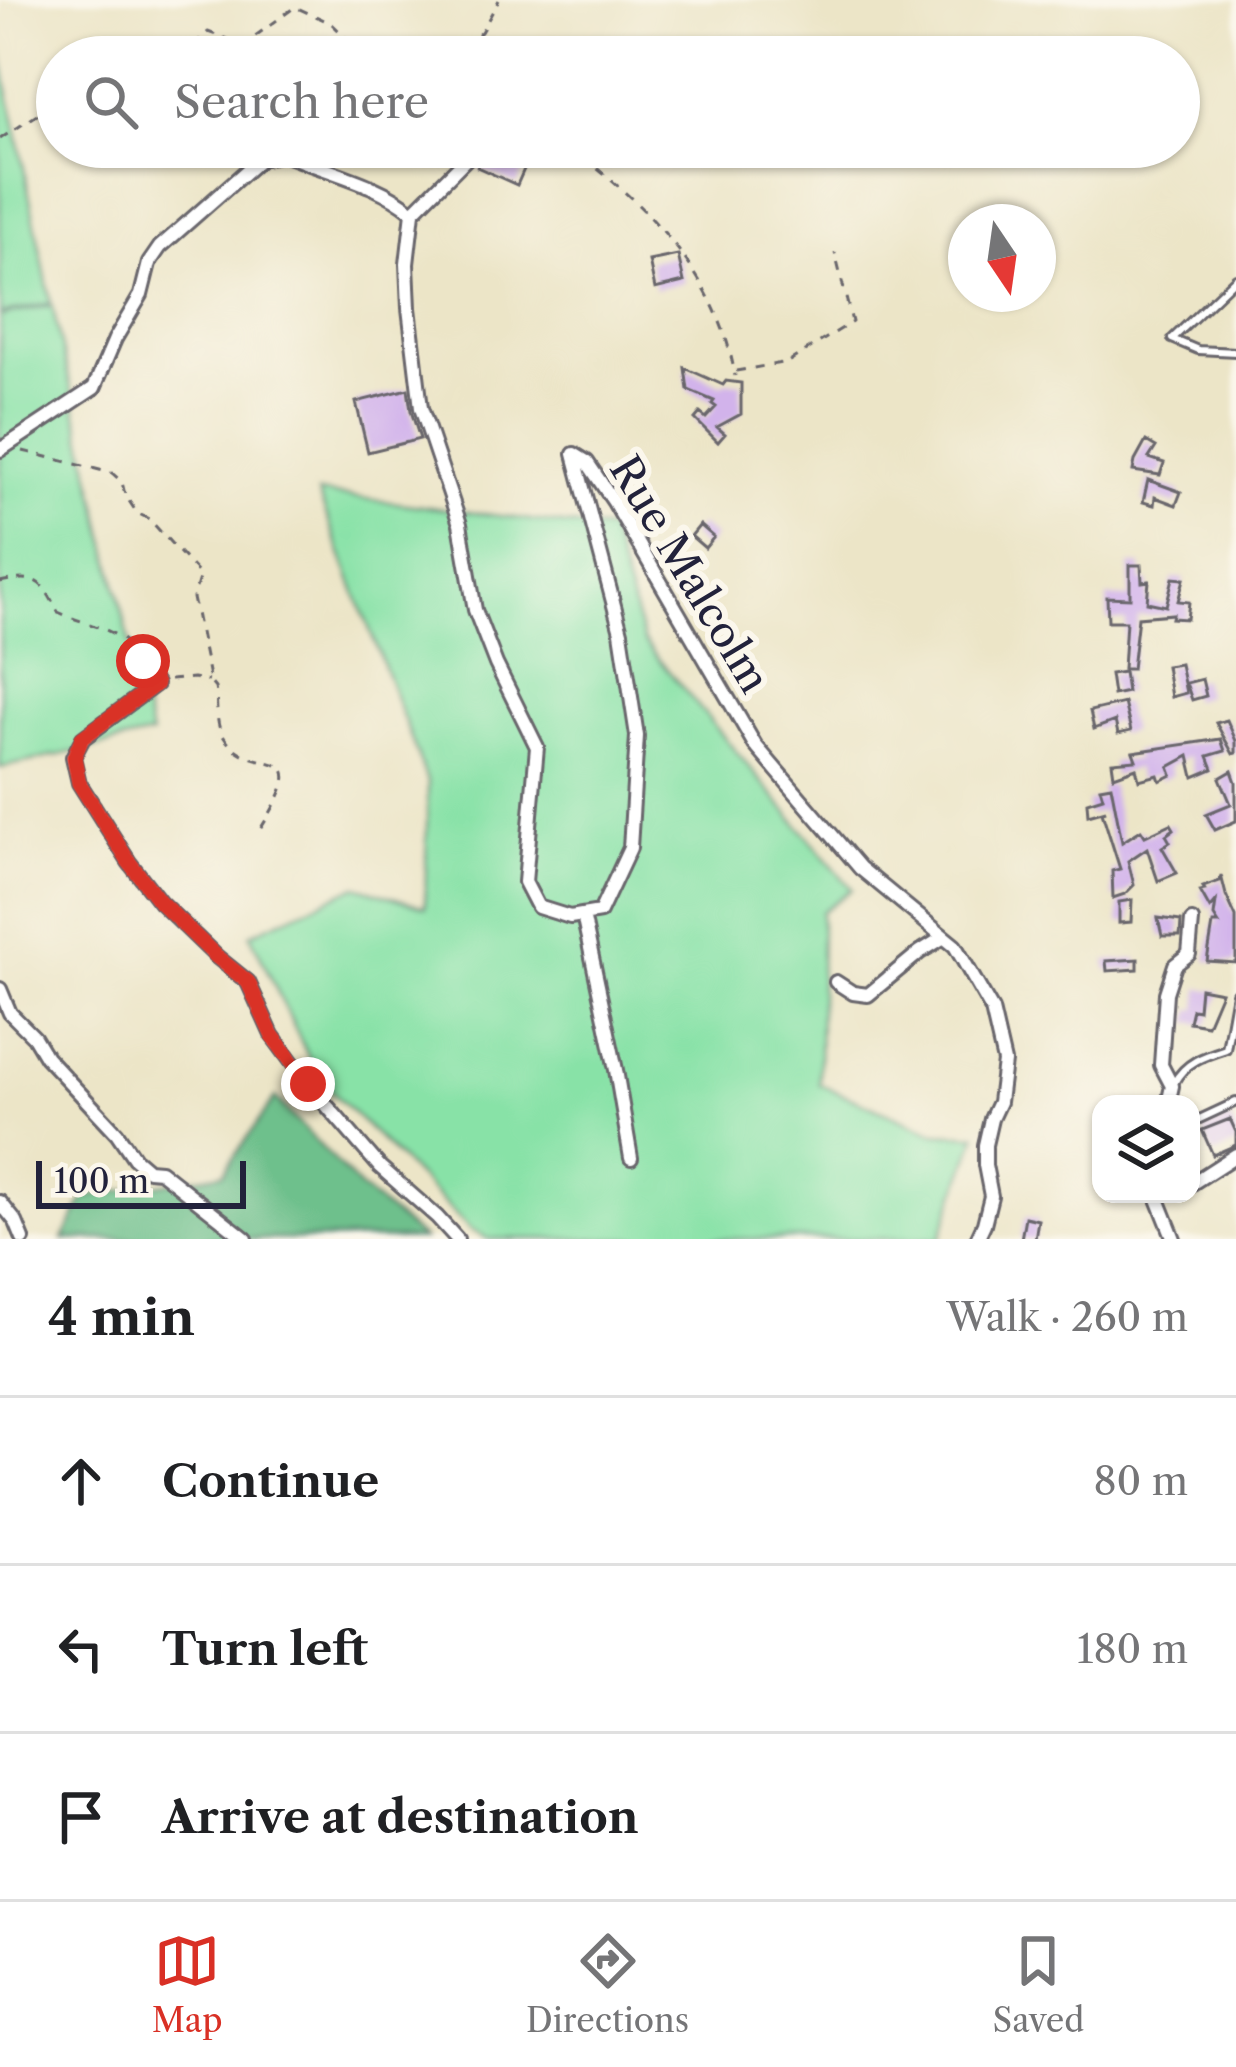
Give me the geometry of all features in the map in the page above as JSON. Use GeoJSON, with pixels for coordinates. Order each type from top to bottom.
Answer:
{"type":"FeatureCollection","features":[{"type":"Feature","properties":{"kind":"street"},"geometry":{"type":"LineString","coordinates":[[4,448],[94,388],[160,247],[250,168]]}},
{"type":"Feature","properties":{"kind":"street"},"geometry":{"type":"LineString","coordinates":[[319,168],[386,195],[413,212]]}},
{"type":"Feature","properties":{"kind":"street"},"geometry":{"type":"LineString","coordinates":[[457,168],[413,212],[407,264],[421,409],[460,524],[475,610],[538,747],[525,882],[538,907],[570,917],[583,915],[631,1158]]}},
{"type":"Feature","properties":{"kind":"street","name":"Rue Malcolm"},"geometry":{"type":"LineString","coordinates":[[583,915],[599,912],[630,848],[637,736],[621,632],[574,454],[587,462],[614,502],[755,745],[860,868],[955,946],[992,1010],[1004,1062],[999,1102],[985,1145],[991,1196],[977,1239]]}},
{"type":"Feature","properties":{"kind":"street"},"geometry":{"type":"LineString","coordinates":[[156,684],[82,738],[74,757],[79,783],[160,902],[248,982],[272,1035],[308,1084],[380,1167],[457,1239]]}},
{"type":"Feature","properties":{"kind":"street"},"geometry":{"type":"LineString","coordinates":[[1170,1095],[1172,1086],[1161,1065],[1166,993],[1175,965],[1189,954],[1192,921]]}},
{"type":"Feature","properties":{"kind":"street"},"geometry":{"type":"LineString","coordinates":[[836,982],[853,993],[868,995],[944,937]]}},
{"type":"Feature","properties":{"kind":"street"},"geometry":{"type":"LineString","coordinates":[[0,989],[10,1013],[134,1158],[148,1170],[160,1171],[246,1239]]}},
{"type":"Feature","properties":{"kind":"street"},"geometry":{"type":"LineString","coordinates":[[1200,1178],[1236,1155]]}},
{"type":"Feature","properties":{"kind":"street"},"geometry":{"type":"LineString","coordinates":[[0,1202],[23,1239]]}},
{"type":"Feature","properties":{"kind":"street"},"geometry":{"type":"LineString","coordinates":[[1160,1203],[1174,1239]]}},
{"type":"Feature","properties":{"kind":"lane"},"geometry":{"type":"LineString","coordinates":[[1236,278],[1172,339],[1198,350],[1236,352]]}},
{"type":"Feature","properties":{"kind":"lane"},"geometry":{"type":"LineString","coordinates":[[1172,1086],[1195,1059],[1226,1048],[1236,993]]}},
{"type":"Feature","properties":{"kind":"lane"},"geometry":{"type":"LineString","coordinates":[[1200,1120],[1236,1102]]}},
{"type":"Feature","properties":{"kind":"path"},"geometry":{"type":"LineString","coordinates":[[477,36],[499,0]]}},
{"type":"Feature","properties":{"kind":"path"},"geometry":{"type":"LineString","coordinates":[[255,36],[295,7],[331,22],[345,36]]}},
{"type":"Feature","properties":{"kind":"path"},"geometry":{"type":"LineString","coordinates":[[0,139],[36,116]]}},
{"type":"Feature","properties":{"kind":"path"},"geometry":{"type":"LineString","coordinates":[[597,168],[669,235],[711,297],[731,346],[735,374],[788,362],[852,322],[835,253]]}},
{"type":"Feature","properties":{"kind":"path"},"geometry":{"type":"LineString","coordinates":[[4,448],[112,473],[122,482],[137,514],[149,519],[200,574],[193,598],[222,735],[246,758],[278,763],[284,770],[276,804],[259,831]]}},
{"type":"Feature","properties":{"kind":"path"},"geometry":{"type":"LineString","coordinates":[[0,582],[16,579],[43,584],[58,612],[100,625],[123,640],[156,684],[193,678],[210,682]]}},
{"type":"Feature","properties":{"kind":"green space"},"geometry":{"type":"Polygon","coordinates":[[[0,48],[51,303],[0,314],[0,48]]]}},
{"type":"Feature","properties":{"kind":"green space"},"geometry":{"type":"Polygon","coordinates":[[[52,305],[151,735],[0,768],[0,316],[52,305]]]}},
{"type":"Feature","properties":{"kind":"green space"},"geometry":{"type":"Polygon","coordinates":[[[318,493],[609,530],[644,642],[852,889],[821,912],[819,1084],[934,1133],[977,1135],[940,1239],[489,1239],[471,1230],[319,1079],[250,934],[357,886],[425,907],[428,783],[318,493]]]}},
{"type":"Feature","properties":{"kind":"green space"},"geometry":{"type":"Polygon","coordinates":[[[275,1098],[360,1188],[423,1239],[63,1239],[85,1197],[223,1173],[275,1098]]]}},
{"type":"Feature","properties":{"kind":"building"},"geometry":{"type":"Polygon","coordinates":[[[479,168],[524,168],[517,185],[479,168]]]}},
{"type":"Feature","properties":{"kind":"building"},"geometry":{"type":"Polygon","coordinates":[[[678,255],[684,282],[655,289],[649,261],[678,255]]]}},
{"type":"Feature","properties":{"kind":"building"},"geometry":{"type":"Polygon","coordinates":[[[685,368],[723,385],[726,381],[741,383],[741,414],[717,427],[725,434],[718,442],[695,419],[700,413],[706,418],[716,407],[714,401],[688,390],[685,368]]]}},
{"type":"Feature","properties":{"kind":"building"},"geometry":{"type":"Polygon","coordinates":[[[408,389],[420,439],[368,452],[356,402],[408,389]]]}},
{"type":"Feature","properties":{"kind":"building"},"geometry":{"type":"Polygon","coordinates":[[[1146,441],[1156,447],[1149,458],[1164,463],[1160,475],[1133,471],[1146,441]]]}},
{"type":"Feature","properties":{"kind":"building"},"geometry":{"type":"Polygon","coordinates":[[[1148,480],[1181,492],[1176,505],[1155,497],[1154,505],[1143,502],[1148,480]]]}},
{"type":"Feature","properties":{"kind":"building"},"geometry":{"type":"Polygon","coordinates":[[[700,525],[714,537],[705,548],[691,536],[700,525]]]}},
{"type":"Feature","properties":{"kind":"building"},"geometry":{"type":"Polygon","coordinates":[[[1130,565],[1141,565],[1142,582],[1149,581],[1147,602],[1166,606],[1173,578],[1184,579],[1178,601],[1189,602],[1187,619],[1172,618],[1173,614],[1138,617],[1132,669],[1123,669],[1126,621],[1108,621],[1107,597],[1130,598],[1130,565]]]}},
{"type":"Feature","properties":{"kind":"building"},"geometry":{"type":"Polygon","coordinates":[[[1180,664],[1186,693],[1171,697],[1166,666],[1180,664]]]}},
{"type":"Feature","properties":{"kind":"building"},"geometry":{"type":"Polygon","coordinates":[[[1124,672],[1127,692],[1113,695],[1110,674],[1124,672]]]}},
{"type":"Feature","properties":{"kind":"building"},"geometry":{"type":"Polygon","coordinates":[[[1202,679],[1206,696],[1192,700],[1186,683],[1202,679]]]}},
{"type":"Feature","properties":{"kind":"building"},"geometry":{"type":"Polygon","coordinates":[[[1124,703],[1131,731],[1118,734],[1115,721],[1094,729],[1090,711],[1124,703]]]}},
{"type":"Feature","properties":{"kind":"building"},"geometry":{"type":"Polygon","coordinates":[[[1227,720],[1236,741],[1233,754],[1216,723],[1227,720]]]}},
{"type":"Feature","properties":{"kind":"building"},"geometry":{"type":"Polygon","coordinates":[[[1221,739],[1225,751],[1208,756],[1213,769],[1194,777],[1189,756],[1169,767],[1172,775],[1160,781],[1158,775],[1139,780],[1136,768],[1114,776],[1112,762],[1136,760],[1133,752],[1221,739]]]}},
{"type":"Feature","properties":{"kind":"building"},"geometry":{"type":"Polygon","coordinates":[[[1232,771],[1236,821],[1215,830],[1206,814],[1231,804],[1220,778],[1232,771]]]}},
{"type":"Feature","properties":{"kind":"building"},"geometry":{"type":"Polygon","coordinates":[[[1111,785],[1122,842],[1141,830],[1145,836],[1171,824],[1174,829],[1166,835],[1170,842],[1162,847],[1177,873],[1158,881],[1147,848],[1128,861],[1134,885],[1113,898],[1112,871],[1120,869],[1102,812],[1106,810],[1088,815],[1087,802],[1103,797],[1100,787],[1111,785]]]}},
{"type":"Feature","properties":{"kind":"building"},"geometry":{"type":"Polygon","coordinates":[[[1221,875],[1236,917],[1236,963],[1207,961],[1213,924],[1219,924],[1214,916],[1216,902],[1210,909],[1200,891],[1220,881],[1221,875]]]}},
{"type":"Feature","properties":{"kind":"building"},"geometry":{"type":"Polygon","coordinates":[[[1132,900],[1131,922],[1119,923],[1119,902],[1132,900]]]}},
{"type":"Feature","properties":{"kind":"building"},"geometry":{"type":"Polygon","coordinates":[[[1158,918],[1181,921],[1180,936],[1162,936],[1158,918]]]}},
{"type":"Feature","properties":{"kind":"building"},"geometry":{"type":"Polygon","coordinates":[[[1138,959],[1138,969],[1107,971],[1106,961],[1138,959]]]}},
{"type":"Feature","properties":{"kind":"building"},"geometry":{"type":"Polygon","coordinates":[[[1200,988],[1221,992],[1207,1025],[1189,1022],[1192,1009],[1198,1010],[1200,988]]]}},
{"type":"Feature","properties":{"kind":"building"},"geometry":{"type":"Polygon","coordinates":[[[1230,1119],[1236,1145],[1213,1155],[1202,1130],[1230,1119]]]}},
{"type":"Feature","properties":{"kind":"building"},"geometry":{"type":"Polygon","coordinates":[[[1025,1217],[1038,1220],[1035,1239],[1021,1239],[1025,1217]]]}},
{"type":"Feature","properties":{"kind":"route"},"geometry":{"type":"LineString","coordinates":[[143,661],[156,684],[82,738],[74,757],[79,783],[160,902],[248,982],[272,1035],[308,1084]]}}]}
